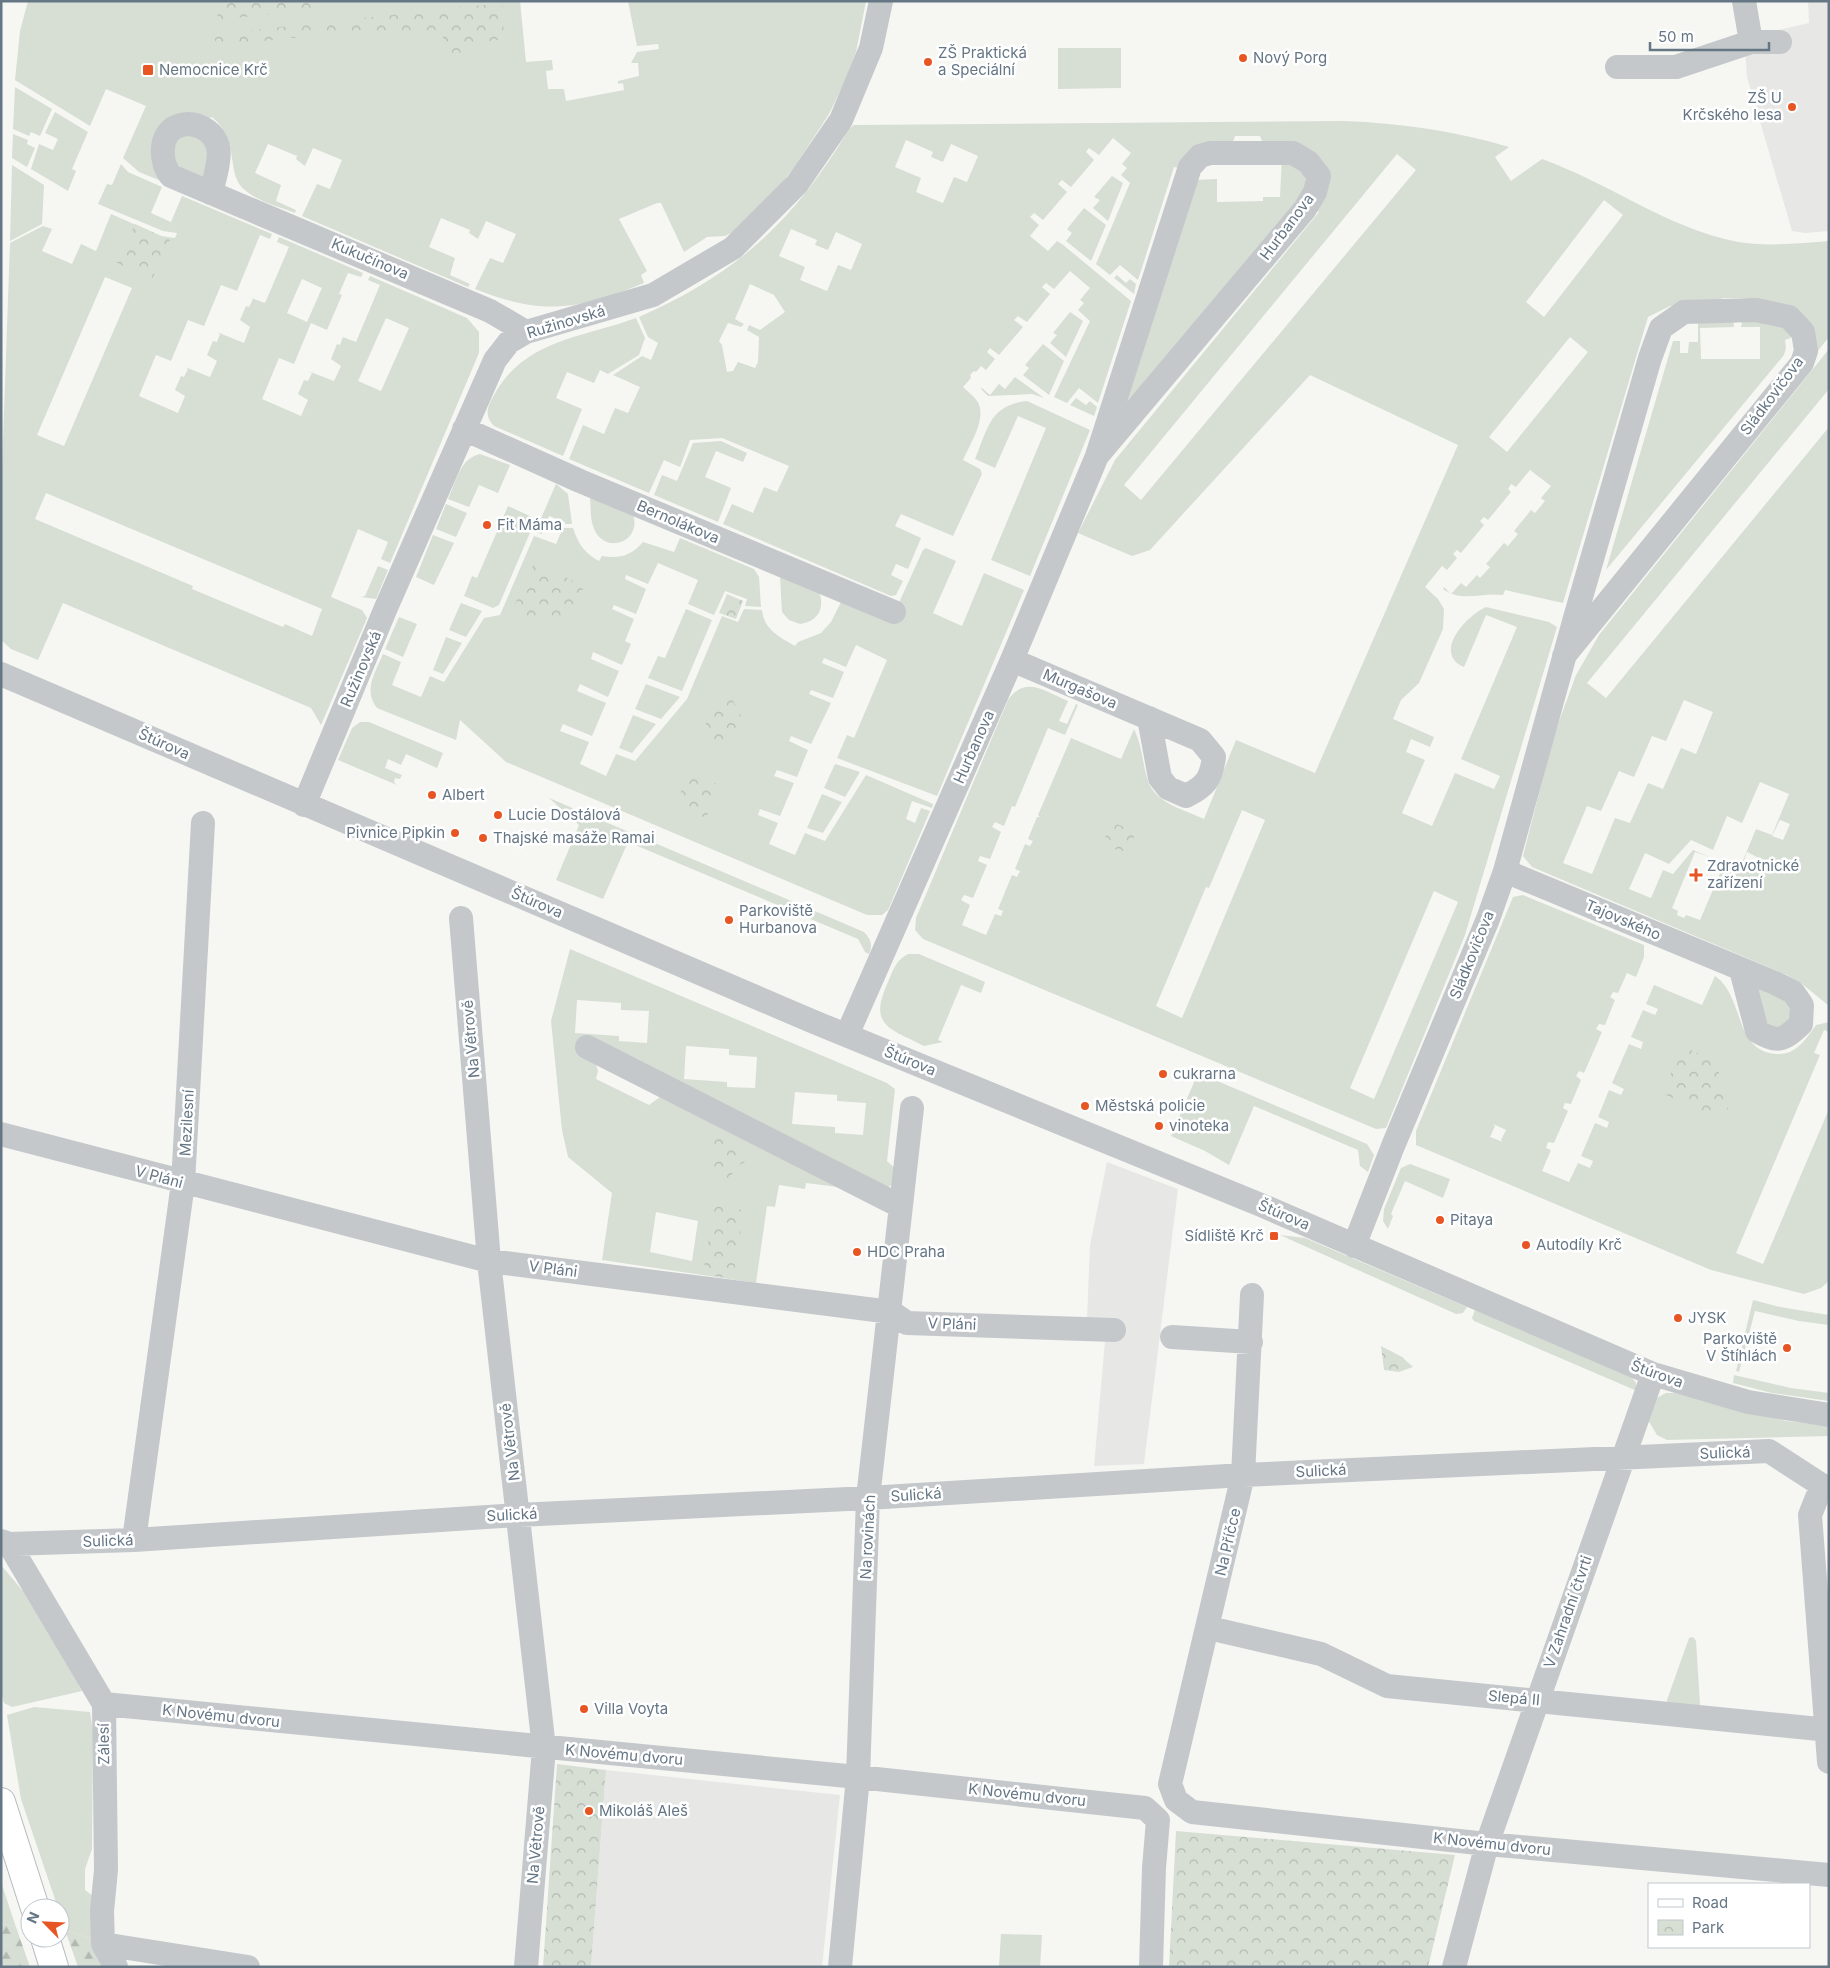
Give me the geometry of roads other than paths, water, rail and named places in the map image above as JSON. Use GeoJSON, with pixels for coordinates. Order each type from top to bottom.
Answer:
{"type":"FeatureCollection","features":[{"type":"Feature","properties":{"kind":"main road"},"geometry":{"type":"LineString","coordinates":[[1,1802],[32,1898]]}},
{"type":"Feature","properties":{"kind":"main road"},"geometry":{"type":"LineString","coordinates":[[48,1948],[54,1967]]}},
{"type":"Feature","properties":{"kind":"street","name":"Ružinovská"},"geometry":{"type":"LineString","coordinates":[[304,805],[385,610],[495,360],[509,342],[526,332],[653,294],[733,248],[797,184],[841,120],[871,48],[881,1]]}},
{"type":"Feature","properties":{"kind":"street"},"geometry":{"type":"LineString","coordinates":[[1744,1],[1751,42]]}},
{"type":"Feature","properties":{"kind":"street"},"geometry":{"type":"LineString","coordinates":[[1617,67],[1676,67],[1751,42],[1780,42]]}},
{"type":"Feature","properties":{"kind":"street","name":"Hurbanova"},"geometry":{"type":"LineString","coordinates":[[848,1036],[1012,660],[1097,456],[1190,167],[1200,156],[1210,153],[1293,152],[1308,162],[1318,176],[1315,192],[1305,209],[1097,456]]}},
{"type":"Feature","properties":{"kind":"street","name":"Kukučínova"},"geometry":{"type":"LineString","coordinates":[[211,193],[490,311],[526,332]]}},
{"type":"Feature","properties":{"kind":"street","name":"Sládkovičova"},"geometry":{"type":"LineString","coordinates":[[1354,1246],[1393,1146],[1488,919],[1505,871],[1564,656],[1650,358],[1661,328],[1684,312],[1756,310],[1788,317],[1804,332],[1806,351],[1802,363],[1564,656]]}},
{"type":"Feature","properties":{"kind":"street","name":"Bernolákova"},"geometry":{"type":"LineString","coordinates":[[464,429],[566,475],[894,612]]}},
{"type":"Feature","properties":{"kind":"street","name":"Murgašova"},"geometry":{"type":"LineString","coordinates":[[1012,660],[1148,718]]}},
{"type":"Feature","properties":{"kind":"street","name":"Štúrova"},"geometry":{"type":"LineString","coordinates":[[1,674],[848,1036],[1261,1204],[1354,1246],[1653,1374],[1748,1402],[1829,1415]]}},
{"type":"Feature","properties":{"kind":"street","name":"Mezilesní"},"geometry":{"type":"LineString","coordinates":[[134,1540],[183,1183],[203,823]]}},
{"type":"Feature","properties":{"kind":"street","name":"Tajovského"},"geometry":{"type":"LineString","coordinates":[[1505,871],[1741,970]]}},
{"type":"Feature","properties":{"kind":"street","name":"Na Větrově"},"geometry":{"type":"LineString","coordinates":[[461,918],[489,1261],[519,1515],[544,1754],[526,1967]]}},
{"type":"Feature","properties":{"kind":"street"},"geometry":{"type":"LineString","coordinates":[[587,1047],[900,1206]]}},
{"type":"Feature","properties":{"kind":"street","name":"Na rovinách"},"geometry":{"type":"LineString","coordinates":[[840,1967],[858,1777],[868,1498],[891,1312],[900,1206],[912,1108]]}},
{"type":"Feature","properties":{"kind":"street","name":"V Pláni"},"geometry":{"type":"LineString","coordinates":[[1,1134],[183,1183],[489,1261],[891,1312],[907,1323],[1114,1330]]}},
{"type":"Feature","properties":{"kind":"street","name":"Na Příčce"},"geometry":{"type":"LineString","coordinates":[[1170,1784],[1209,1628],[1244,1475],[1252,1295]]}},
{"type":"Feature","properties":{"kind":"street"},"geometry":{"type":"LineString","coordinates":[[1172,1337],[1251,1342]]}},
{"type":"Feature","properties":{"kind":"street","name":"V Zahradní čtvrti"},"geometry":{"type":"LineString","coordinates":[[1454,1967],[1487,1844],[1653,1374]]}},
{"type":"Feature","properties":{"kind":"street","name":"Sulická"},"geometry":{"type":"LineString","coordinates":[[5,1543],[134,1540],[519,1515],[868,1498],[1244,1475],[1623,1456],[1769,1451],[1826,1487]]}},
{"type":"Feature","properties":{"kind":"street"},"geometry":{"type":"LineString","coordinates":[[1826,1487],[1810,1515],[1829,1762]]}},
{"type":"Feature","properties":{"kind":"street","name":"Zálesí"},"geometry":{"type":"LineString","coordinates":[[5,1543],[104,1704],[106,1870],[102,1911],[103,1944],[116,1967]]}},
{"type":"Feature","properties":{"kind":"street","name":"Slepá II"},"geometry":{"type":"LineString","coordinates":[[1209,1628],[1321,1654],[1387,1686],[1827,1730]]}},
{"type":"Feature","properties":{"kind":"street","name":"K Novému dvoru"},"geometry":{"type":"LineString","coordinates":[[104,1704],[544,1754],[858,1777],[1145,1808],[1158,1820],[1154,1868],[1151,1967]]}},
{"type":"Feature","properties":{"kind":"street","name":"K Novému dvoru"},"geometry":{"type":"LineString","coordinates":[[1170,1784],[1176,1800],[1192,1812],[1487,1844],[1829,1876]]}},
{"type":"Feature","properties":{"kind":"street"},"geometry":{"type":"LineString","coordinates":[[103,1944],[248,1967]]}},
{"type":"Feature","properties":{"kind":"place","name":"Nový Porg"},"geometry":{"type":"Point","coordinates":[1243,58]}},
{"type":"Feature","properties":{"kind":"place","name":"ZŠ Praktická a Speciální"},"geometry":{"type":"Point","coordinates":[928,62]}},
{"type":"Feature","properties":{"kind":"place","name":"Nemocnice Krč"},"geometry":{"type":"Point","coordinates":[148,70]}},
{"type":"Feature","properties":{"kind":"place","name":"ZŠ U Krčského lesa"},"geometry":{"type":"Point","coordinates":[1792,107]}},
{"type":"Feature","properties":{"kind":"place","name":"Fit Máma"},"geometry":{"type":"Point","coordinates":[487,525]}},
{"type":"Feature","properties":{"kind":"place","name":"Albert"},"geometry":{"type":"Point","coordinates":[432,795]}},
{"type":"Feature","properties":{"kind":"place","name":"Lucie Dostálová"},"geometry":{"type":"Point","coordinates":[498,815]}},
{"type":"Feature","properties":{"kind":"place","name":"Pivnice Pipkin"},"geometry":{"type":"Point","coordinates":[455,833]}},
{"type":"Feature","properties":{"kind":"place","name":"Thajské masáže Ramai"},"geometry":{"type":"Point","coordinates":[483,838]}},
{"type":"Feature","properties":{"kind":"place","name":"Zdravotnické zařízení"},"geometry":{"type":"Point","coordinates":[1696,875]}},
{"type":"Feature","properties":{"kind":"place","name":"Parkoviště Hurbanova"},"geometry":{"type":"Point","coordinates":[729,920]}},
{"type":"Feature","properties":{"kind":"place","name":"cukrarna"},"geometry":{"type":"Point","coordinates":[1163,1074]}},
{"type":"Feature","properties":{"kind":"place","name":"Městská policie"},"geometry":{"type":"Point","coordinates":[1085,1106]}},
{"type":"Feature","properties":{"kind":"place","name":"vinoteka"},"geometry":{"type":"Point","coordinates":[1159,1126]}},
{"type":"Feature","properties":{"kind":"place","name":"Pitaya"},"geometry":{"type":"Point","coordinates":[1440,1220]}},
{"type":"Feature","properties":{"kind":"place","name":"Sídliště Krč"},"geometry":{"type":"Point","coordinates":[1274,1236]}},
{"type":"Feature","properties":{"kind":"place","name":"Autodíly Krč"},"geometry":{"type":"Point","coordinates":[1526,1245]}},
{"type":"Feature","properties":{"kind":"place","name":"HDC Praha"},"geometry":{"type":"Point","coordinates":[857,1252]}},
{"type":"Feature","properties":{"kind":"place","name":"JYSK"},"geometry":{"type":"Point","coordinates":[1678,1318]}},
{"type":"Feature","properties":{"kind":"place","name":"Parkoviště V Štíhlách"},"geometry":{"type":"Point","coordinates":[1787,1348]}},
{"type":"Feature","properties":{"kind":"place","name":"Villa Voyta"},"geometry":{"type":"Point","coordinates":[584,1709]}},
{"type":"Feature","properties":{"kind":"place","name":"Mikoláš Aleš"},"geometry":{"type":"Point","coordinates":[589,1811]}}]}
